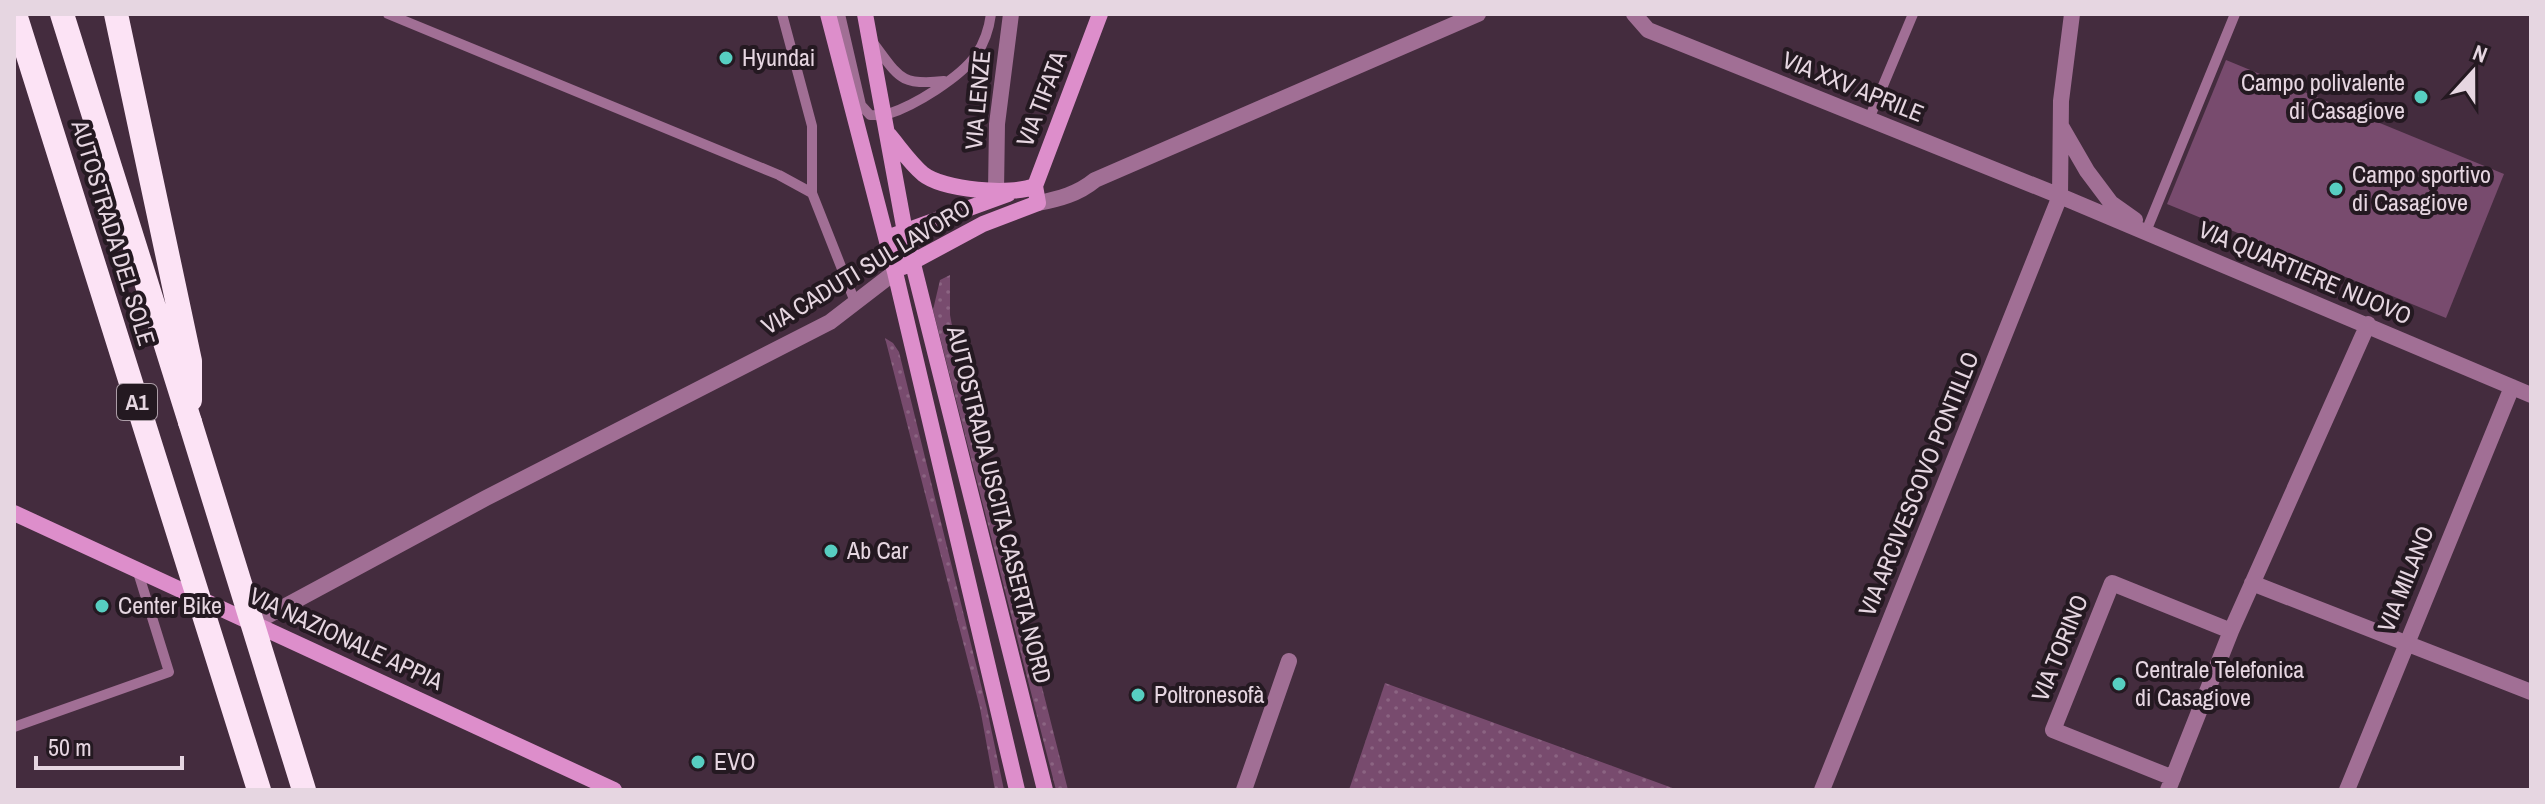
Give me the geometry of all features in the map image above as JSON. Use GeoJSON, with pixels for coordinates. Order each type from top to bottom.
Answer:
{"type":"FeatureCollection","features":[{"type":"Feature","properties":{"kind":"highway","name":"AUTOSTRADA DEL SOLE"},"geometry":{"type":"LineString","coordinates":[[15,14],[259,790]]}},
{"type":"Feature","properties":{"kind":"highway","name":"AUTOSTRADA DEL SOLE"},"geometry":{"type":"LineString","coordinates":[[62,14],[304,790]]}},
{"type":"Feature","properties":{"kind":"highway"},"geometry":{"type":"LineString","coordinates":[[116,14],[190,361],[190,422]]}},
{"type":"Feature","properties":{"kind":"main road"},"geometry":{"type":"LineString","coordinates":[[828,14],[858,134],[869,145],[888,226],[898,237],[935,250]]}},
{"type":"Feature","properties":{"kind":"main road","name":"AUTOSTRADA USCITA CASERTA NORD"},"geometry":{"type":"LineString","coordinates":[[865,14],[888,134],[898,237],[895,272],[1017,790]]}},
{"type":"Feature","properties":{"kind":"main road","name":"VIA TIFATA"},"geometry":{"type":"LineString","coordinates":[[1038,203],[1035,186],[1100,14]]}},
{"type":"Feature","properties":{"kind":"main road"},"geometry":{"type":"LineString","coordinates":[[888,134],[925,175],[945,184],[1017,191]]}},
{"type":"Feature","properties":{"kind":"main road"},"geometry":{"type":"LineString","coordinates":[[898,237],[1035,186]]}},
{"type":"Feature","properties":{"kind":"main road","name":"VIA CADUTI SUL LAVORO"},"geometry":{"type":"LineString","coordinates":[[895,272],[983,224],[1038,203]]}},
{"type":"Feature","properties":{"kind":"main road"},"geometry":{"type":"LineString","coordinates":[[977,206],[983,224]]}},
{"type":"Feature","properties":{"kind":"main road","name":"AUTOSTRADA USCITA CASERTA NORD"},"geometry":{"type":"LineString","coordinates":[[898,237],[913,262],[1045,790]]}},
{"type":"Feature","properties":{"kind":"main road","name":"VIA NAZIONALE APPIA"},"geometry":{"type":"LineString","coordinates":[[14,513],[614,790]]}},
{"type":"Feature","properties":{"kind":"street","name":"VIA LENZE"},"geometry":{"type":"LineString","coordinates":[[996,191],[997,124],[1011,14]]}},
{"type":"Feature","properties":{"kind":"street","name":"VIA CADUTI SUL LAVORO"},"geometry":{"type":"LineString","coordinates":[[1038,203],[1084,190],[1095,180],[1478,14]]}},
{"type":"Feature","properties":{"kind":"street","name":"VIA XXV APRILE"},"geometry":{"type":"LineString","coordinates":[[1634,14],[1648,30],[2060,196]]}},
{"type":"Feature","properties":{"kind":"street"},"geometry":{"type":"LineString","coordinates":[[2060,196],[2061,101],[2072,14]]}},
{"type":"Feature","properties":{"kind":"street"},"geometry":{"type":"LineString","coordinates":[[2061,125],[2087,171],[2111,203],[2162,239]]}},
{"type":"Feature","properties":{"kind":"street"},"geometry":{"type":"LineString","coordinates":[[1035,186],[1060,190],[1081,180],[1095,180]]}},
{"type":"Feature","properties":{"kind":"street","name":"VIA QUARTIERE NUOVO"},"geometry":{"type":"LineString","coordinates":[[2060,196],[2531,395]]}},
{"type":"Feature","properties":{"kind":"street","name":"VIA ARCIVESCOVO PONTILLO"},"geometry":{"type":"LineString","coordinates":[[1822,790],[2060,196]]}},
{"type":"Feature","properties":{"kind":"street","name":"VIA CADUTI SUL LAVORO"},"geometry":{"type":"LineString","coordinates":[[254,623],[486,498],[830,322],[895,272]]}},
{"type":"Feature","properties":{"kind":"street","name":"VIA TORINO"},"geometry":{"type":"LineString","coordinates":[[2231,631],[2112,583],[2053,730],[2171,784],[2231,631],[2368,324]]}},
{"type":"Feature","properties":{"kind":"street","name":"VIA MILANO"},"geometry":{"type":"LineString","coordinates":[[2347,790],[2512,387]]}},
{"type":"Feature","properties":{"kind":"street"},"geometry":{"type":"LineString","coordinates":[[2252,583],[2531,692]]}},
{"type":"Feature","properties":{"kind":"street"},"geometry":{"type":"LineString","coordinates":[[1244,790],[1289,661]]}},
{"type":"Feature","properties":{"kind":"lane"},"geometry":{"type":"LineString","coordinates":[[388,14],[779,175],[812,193]]}},
{"type":"Feature","properties":{"kind":"lane"},"geometry":{"type":"LineString","coordinates":[[782,14],[812,126],[812,193],[855,302]]}},
{"type":"Feature","properties":{"kind":"lane"},"geometry":{"type":"LineString","coordinates":[[840,14],[861,105],[870,115],[885,116],[911,105],[964,69],[987,37],[991,14]]}},
{"type":"Feature","properties":{"kind":"lane"},"geometry":{"type":"LineString","coordinates":[[1869,119],[1913,14]]}},
{"type":"Feature","properties":{"kind":"lane"},"geometry":{"type":"LineString","coordinates":[[2147,229],[2235,14]]}},
{"type":"Feature","properties":{"kind":"lane"},"geometry":{"type":"LineString","coordinates":[[869,38],[898,75],[907,81],[924,84],[946,81]]}},
{"type":"Feature","properties":{"kind":"lane"},"geometry":{"type":"LineString","coordinates":[[14,727],[169,672],[137,569]]}},
{"type":"Feature","properties":{"kind":"shaded area","name":"Campo sportivo di Casagiove"},"geometry":{"type":"Polygon","coordinates":[[[2226,60],[2504,174],[2446,318],[2167,204],[2226,60]]]}},
{"type":"Feature","properties":{"kind":"shaded area"},"geometry":{"type":"Polygon","coordinates":[[[950,275],[950,315],[956,347],[1068,790],[1056,790],[933,310],[940,280],[950,275]]]}},
{"type":"Feature","properties":{"kind":"shaded area"},"geometry":{"type":"Polygon","coordinates":[[[885,338],[899,352],[1004,790],[995,790],[980,708],[885,338]]]}},
{"type":"Feature","properties":{"kind":"shaded area"},"geometry":{"type":"Polygon","coordinates":[[[1385,683],[1678,790],[1349,790],[1385,683]]]}},
{"type":"Feature","properties":{"kind":"place","name":"Hyundai"},"geometry":{"type":"Point","coordinates":[726,58]}},
{"type":"Feature","properties":{"kind":"place","name":"Campo polivalente di Casagiove"},"geometry":{"type":"Point","coordinates":[2421,97]}},
{"type":"Feature","properties":{"kind":"place","name":"Campo sportivo di Casagiove"},"geometry":{"type":"Point","coordinates":[2336,189]}},
{"type":"Feature","properties":{"kind":"place","name":"Ab Car"},"geometry":{"type":"Point","coordinates":[831,551]}},
{"type":"Feature","properties":{"kind":"place","name":"Center Bike"},"geometry":{"type":"Point","coordinates":[102,606]}},
{"type":"Feature","properties":{"kind":"place","name":"Centrale Telefonica di Casagiove"},"geometry":{"type":"Point","coordinates":[2119,684]}},
{"type":"Feature","properties":{"kind":"place","name":"Poltronesofà"},"geometry":{"type":"Point","coordinates":[1138,695]}},
{"type":"Feature","properties":{"kind":"place","name":"EVO"},"geometry":{"type":"Point","coordinates":[698,762]}}]}
